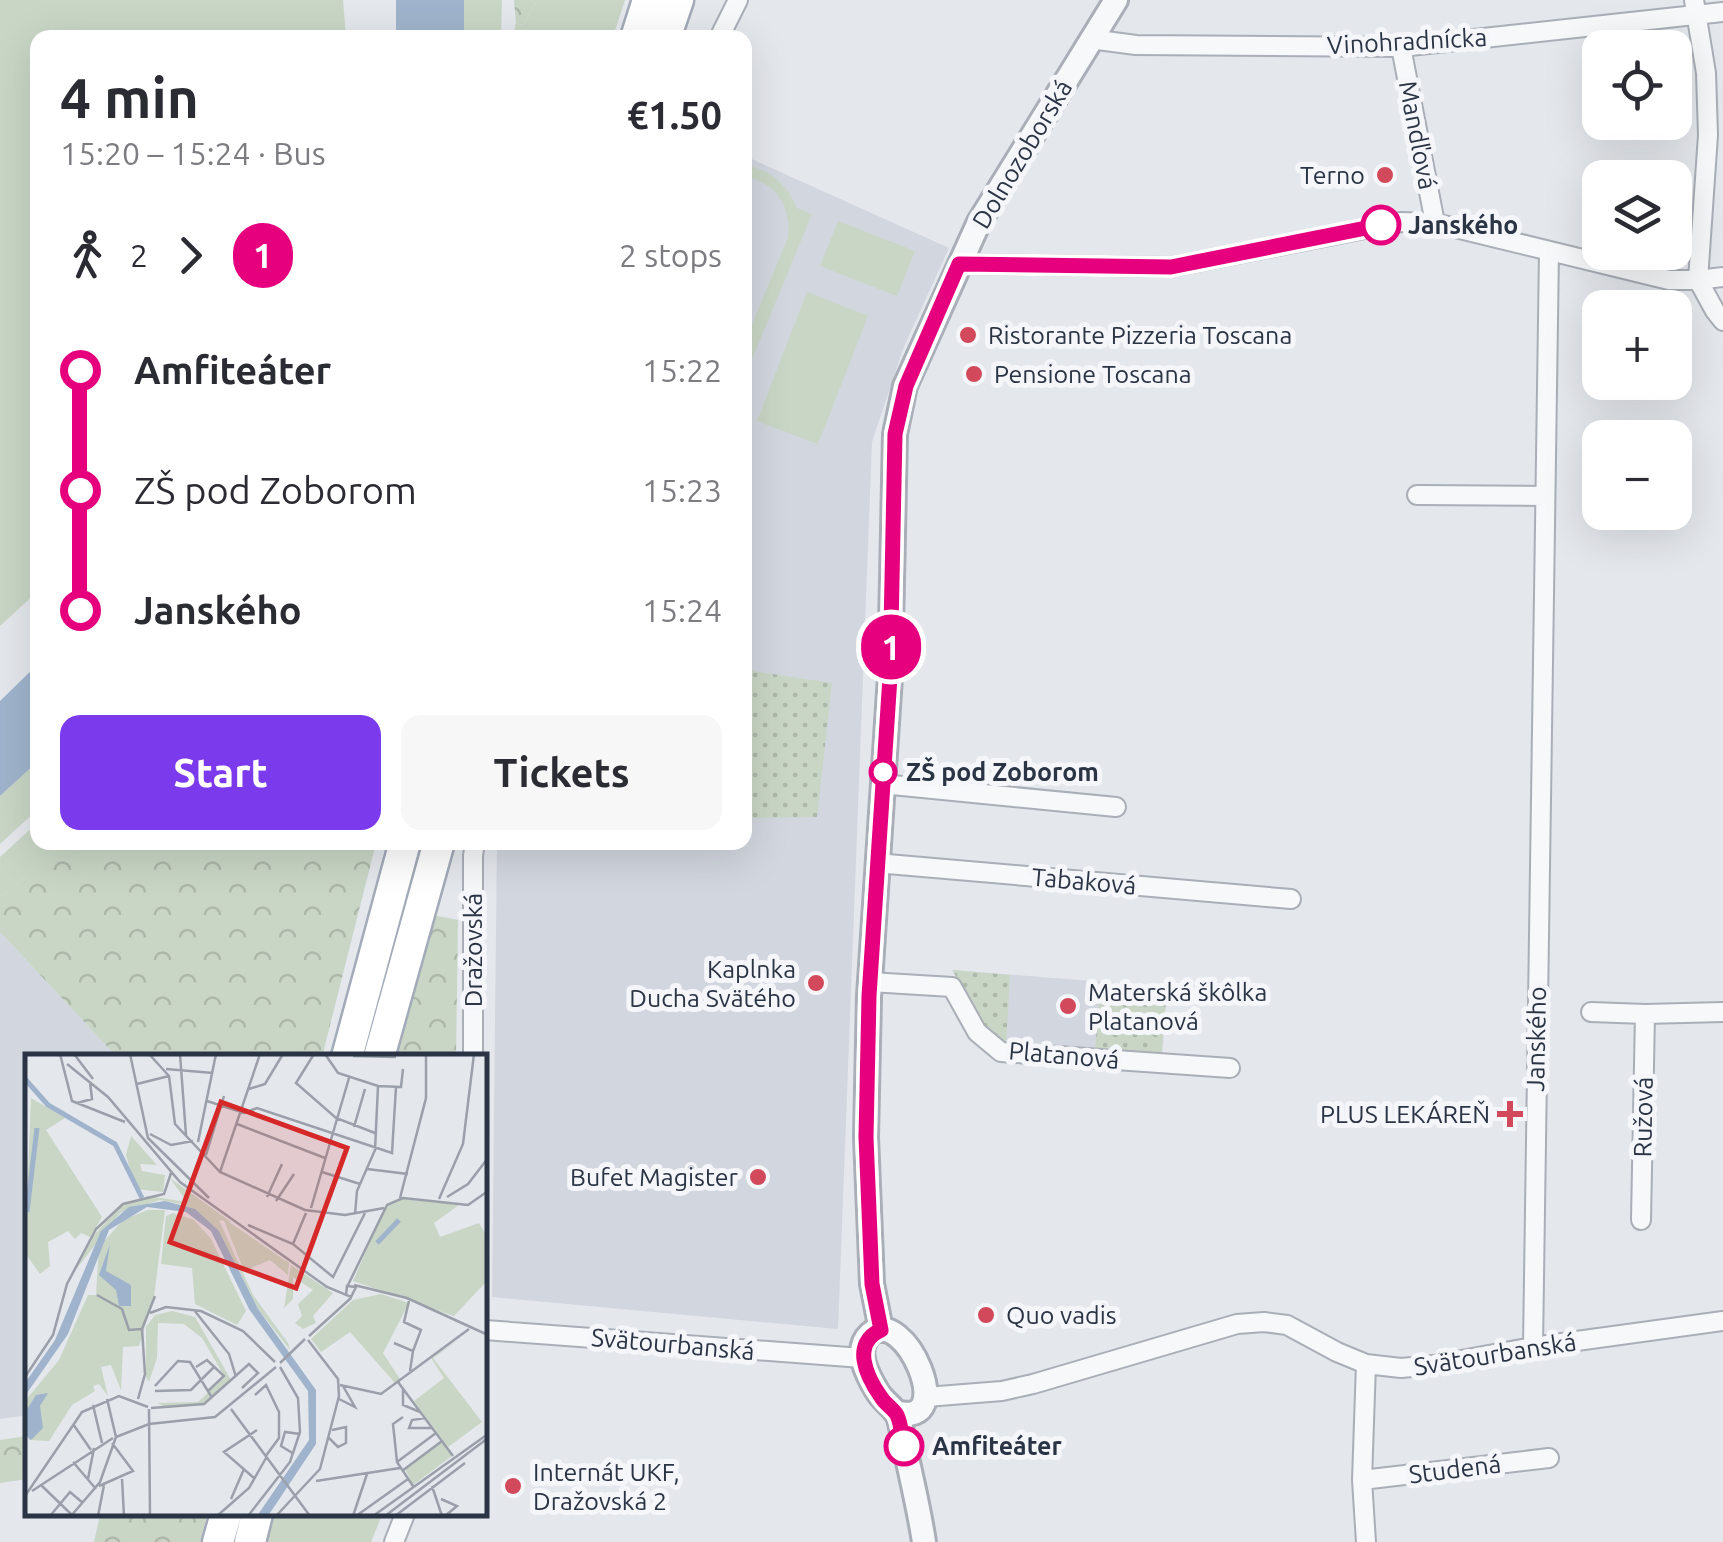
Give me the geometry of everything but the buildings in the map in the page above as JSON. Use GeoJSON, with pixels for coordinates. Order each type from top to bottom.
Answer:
{"type":"FeatureCollection","features":[{"type":"Feature","properties":{"kind":"main road"},"geometry":{"type":"LineString","coordinates":[[639,30],[648,0]]}},
{"type":"Feature","properties":{"kind":"main road"},"geometry":{"type":"LineString","coordinates":[[667,30],[678,0]]}},
{"type":"Feature","properties":{"kind":"main road"},"geometry":{"type":"LineString","coordinates":[[348,1054],[403,850]]}},
{"type":"Feature","properties":{"kind":"main road"},"geometry":{"type":"LineString","coordinates":[[381,1054],[437,850]]}},
{"type":"Feature","properties":{"kind":"main road"},"geometry":{"type":"LineString","coordinates":[[218,1542],[225,1517]]}},
{"type":"Feature","properties":{"kind":"main road"},"geometry":{"type":"LineString","coordinates":[[250,1542],[257,1517]]}},
{"type":"Feature","properties":{"kind":"street"},"geometry":{"type":"LineString","coordinates":[[723,30],[738,0]]}},
{"type":"Feature","properties":{"kind":"street","name":"Dolnozoborská"},"geometry":{"type":"LineString","coordinates":[[881,1330],[872,1284],[866,1137],[876,863],[890,677],[895,434],[906,386],[980,222],[1116,0]]}},
{"type":"Feature","properties":{"kind":"street"},"geometry":{"type":"LineString","coordinates":[[1695,8],[1706,73],[1708,134],[1698,280],[1723,321]]}},
{"type":"Feature","properties":{"kind":"street","name":"Vinohradnícka"},"geometry":{"type":"LineString","coordinates":[[1090,39],[1136,45],[1401,47],[1695,8],[1723,12]]}},
{"type":"Feature","properties":{"kind":"street","name":"Mandľová"},"geometry":{"type":"LineString","coordinates":[[1401,47],[1434,223]]}},
{"type":"Feature","properties":{"kind":"street"},"geometry":{"type":"LineString","coordinates":[[959,264],[1171,267],[1400,222],[1434,223],[1669,280],[1723,277]]}},
{"type":"Feature","properties":{"kind":"street","name":"Janského"},"geometry":{"type":"LineString","coordinates":[[1532,1347],[1549,252]]}},
{"type":"Feature","properties":{"kind":"street"},"geometry":{"type":"LineString","coordinates":[[1418,495],[1545,496]]}},
{"type":"Feature","properties":{"kind":"street"},"geometry":{"type":"LineString","coordinates":[[882,784],[1116,807]]}},
{"type":"Feature","properties":{"kind":"street","name":"Dražovská"},"geometry":{"type":"LineString","coordinates":[[473,1054],[474,850]]}},
{"type":"Feature","properties":{"kind":"street","name":"Tabaková"},"geometry":{"type":"LineString","coordinates":[[876,863],[1291,899]]}},
{"type":"Feature","properties":{"kind":"street","name":"Platanová"},"geometry":{"type":"LineString","coordinates":[[870,982],[952,987],[976,1032],[1001,1052],[1230,1068]]}},
{"type":"Feature","properties":{"kind":"street"},"geometry":{"type":"LineString","coordinates":[[1592,1012],[1723,1012]]}},
{"type":"Feature","properties":{"kind":"street","name":"Ružová"},"geometry":{"type":"LineString","coordinates":[[1641,1220],[1646,1014]]}},
{"type":"Feature","properties":{"kind":"street","name":"Svätourbanská"},"geometry":{"type":"LineString","coordinates":[[926,1397],[976,1394],[1032,1384],[1237,1324],[1287,1325],[1366,1364],[1401,1368],[1723,1321]]}},
{"type":"Feature","properties":{"kind":"street","name":"Svätourbanská"},"geometry":{"type":"LineString","coordinates":[[488,1330],[862,1358]]}},
{"type":"Feature","properties":{"kind":"street"},"geometry":{"type":"LineString","coordinates":[[881,1330],[895,1332],[904,1342],[924,1382],[924,1406],[915,1413],[896,1412],[881,1398],[862,1358],[870,1334],[881,1330]]}},
{"type":"Feature","properties":{"kind":"street"},"geometry":{"type":"LineString","coordinates":[[1366,1364],[1362,1480],[1366,1542]]}},
{"type":"Feature","properties":{"kind":"street"},"geometry":{"type":"LineString","coordinates":[[896,1412],[924,1542]]}},
{"type":"Feature","properties":{"kind":"street","name":"Studená"},"geometry":{"type":"LineString","coordinates":[[1362,1480],[1549,1458]]}},
{"type":"Feature","properties":{"kind":"street"},"geometry":{"type":"LineString","coordinates":[[394,1542],[404,1517]]}},
{"type":"Feature","properties":{"kind":"shaded area"},"geometry":{"type":"Polygon","coordinates":[[[752,159],[949,248],[903,349],[872,442],[838,1329],[492,1297],[497,850],[752,850],[752,159]]]}},
{"type":"Feature","properties":{"kind":"shaded area"},"geometry":{"type":"Polygon","coordinates":[[[0,932],[114,1054],[25,1054],[25,1415],[0,1419],[0,932]]]}},
{"type":"Feature","properties":{"kind":"shaded area","name":"Materská škôlka Platanová"},"geometry":{"type":"Polygon","coordinates":[[[952,970],[1167,987],[1162,1059],[1006,1046],[981,1025],[952,970]]]}},
{"type":"Feature","properties":{"kind":"green space"},"geometry":{"type":"Polygon","coordinates":[[[0,0],[343,0],[345,30],[30,30],[30,598],[0,626],[0,0]]]}},
{"type":"Feature","properties":{"kind":"green space"},"geometry":{"type":"Polygon","coordinates":[[[464,0],[502,0],[501,30],[464,30],[464,0]]]}},
{"type":"Feature","properties":{"kind":"green space"},"geometry":{"type":"Polygon","coordinates":[[[514,0],[537,0],[524,24],[516,23],[514,0]]]}},
{"type":"Feature","properties":{"kind":"green space"},"geometry":{"type":"Polygon","coordinates":[[[537,0],[625,0],[615,30],[514,30],[516,23],[524,24],[537,0]]]}},
{"type":"Feature","properties":{"kind":"green space"},"geometry":{"type":"Polygon","coordinates":[[[752,167],[777,179],[797,208],[812,214],[752,359],[752,324],[789,227],[780,198],[752,178],[752,167]]]}},
{"type":"Feature","properties":{"kind":"green space"},"geometry":{"type":"Polygon","coordinates":[[[838,221],[915,251],[897,296],[820,266],[838,221]]]}},
{"type":"Feature","properties":{"kind":"green space"},"geometry":{"type":"Polygon","coordinates":[[[807,292],[868,316],[818,444],[757,421],[807,292]]]}},
{"type":"Feature","properties":{"kind":"green space"},"geometry":{"type":"Polygon","coordinates":[[[752,671],[832,683],[817,817],[752,818],[752,671]]]}},
{"type":"Feature","properties":{"kind":"green space"},"geometry":{"type":"Polygon","coordinates":[[[30,768],[30,816],[0,844],[0,796],[30,768]]]}},
{"type":"Feature","properties":{"kind":"green space"},"geometry":{"type":"Polygon","coordinates":[[[30,829],[30,850],[55,850],[0,898],[0,857],[30,829]]]}},
{"type":"Feature","properties":{"kind":"green space"},"geometry":{"type":"Polygon","coordinates":[[[54,850],[374,850],[323,1054],[114,1054],[0,932],[0,898],[54,850]]]}},
{"type":"Feature","properties":{"kind":"green space"},"geometry":{"type":"Polygon","coordinates":[[[433,915],[458,920],[456,1054],[395,1054],[433,915]]]}},
{"type":"Feature","properties":{"kind":"green space"},"geometry":{"type":"Polygon","coordinates":[[[953,970],[1010,975],[1006,1045],[981,1025],[953,970]]]}},
{"type":"Feature","properties":{"kind":"green space"},"geometry":{"type":"Polygon","coordinates":[[[1100,983],[1167,988],[1161,1058],[1095,1053],[1100,983]]]}},
{"type":"Feature","properties":{"kind":"green space"},"geometry":{"type":"Polygon","coordinates":[[[25,1436],[25,1479],[0,1483],[0,1440],[25,1436]]]}},
{"type":"Feature","properties":{"kind":"green space"},"geometry":{"type":"Polygon","coordinates":[[[99,1517],[206,1517],[200,1542],[94,1542],[99,1517]]]}},
{"type":"Feature","properties":{"kind":"green space"},"geometry":{"type":"Polygon","coordinates":[[[274,1517],[381,1517],[371,1542],[267,1542],[274,1517]]]}},
{"type":"Feature","properties":{"kind":"water"},"geometry":{"type":"Polygon","coordinates":[[[396,0],[464,0],[464,30],[396,30],[396,0]]]}},
{"type":"Feature","properties":{"kind":"water"},"geometry":{"type":"Polygon","coordinates":[[[30,672],[30,768],[0,796],[0,701],[30,672]]]}},
{"type":"Feature","properties":{"kind":"bus line","name":"1"},"geometry":{"type":"LineString","coordinates":[[904,1446],[896,1412],[881,1398],[862,1358],[870,1334],[881,1330],[872,1284],[866,1137],[869,996],[890,677],[895,434],[906,386],[959,264],[1171,267],[1381,225]]}},
{"type":"Feature","properties":{"kind":"place","name":"Terno"},"geometry":{"type":"Point","coordinates":[1385,175]}},
{"type":"Feature","properties":{"kind":"place","name":"Janského"},"geometry":{"type":"Point","coordinates":[1381,225]}},
{"type":"Feature","properties":{"kind":"place","name":"Ristorante Pizzeria Toscana"},"geometry":{"type":"Point","coordinates":[968,335]}},
{"type":"Feature","properties":{"kind":"place","name":"Pensione Toscana"},"geometry":{"type":"Point","coordinates":[974,374]}},
{"type":"Feature","properties":{"kind":"place","name":"ZŠ pod Zoborom"},"geometry":{"type":"Point","coordinates":[883,772]}},
{"type":"Feature","properties":{"kind":"place","name":"Kaplnka Ducha Svätého"},"geometry":{"type":"Point","coordinates":[816,983]}},
{"type":"Feature","properties":{"kind":"place","name":"Materská škôlka Platanová"},"geometry":{"type":"Point","coordinates":[1068,1006]}},
{"type":"Feature","properties":{"kind":"place","name":"PLUS LEKÁREŇ"},"geometry":{"type":"Point","coordinates":[1510,1114]}},
{"type":"Feature","properties":{"kind":"place","name":"Bufet Magister"},"geometry":{"type":"Point","coordinates":[758,1177]}},
{"type":"Feature","properties":{"kind":"place","name":"Quo vadis"},"geometry":{"type":"Point","coordinates":[986,1315]}},
{"type":"Feature","properties":{"kind":"place","name":"Amfiteáter"},"geometry":{"type":"Point","coordinates":[904,1446]}},
{"type":"Feature","properties":{"kind":"place","name":"Internát UKF, Dražovská 2"},"geometry":{"type":"Point","coordinates":[513,1486]}}]}
